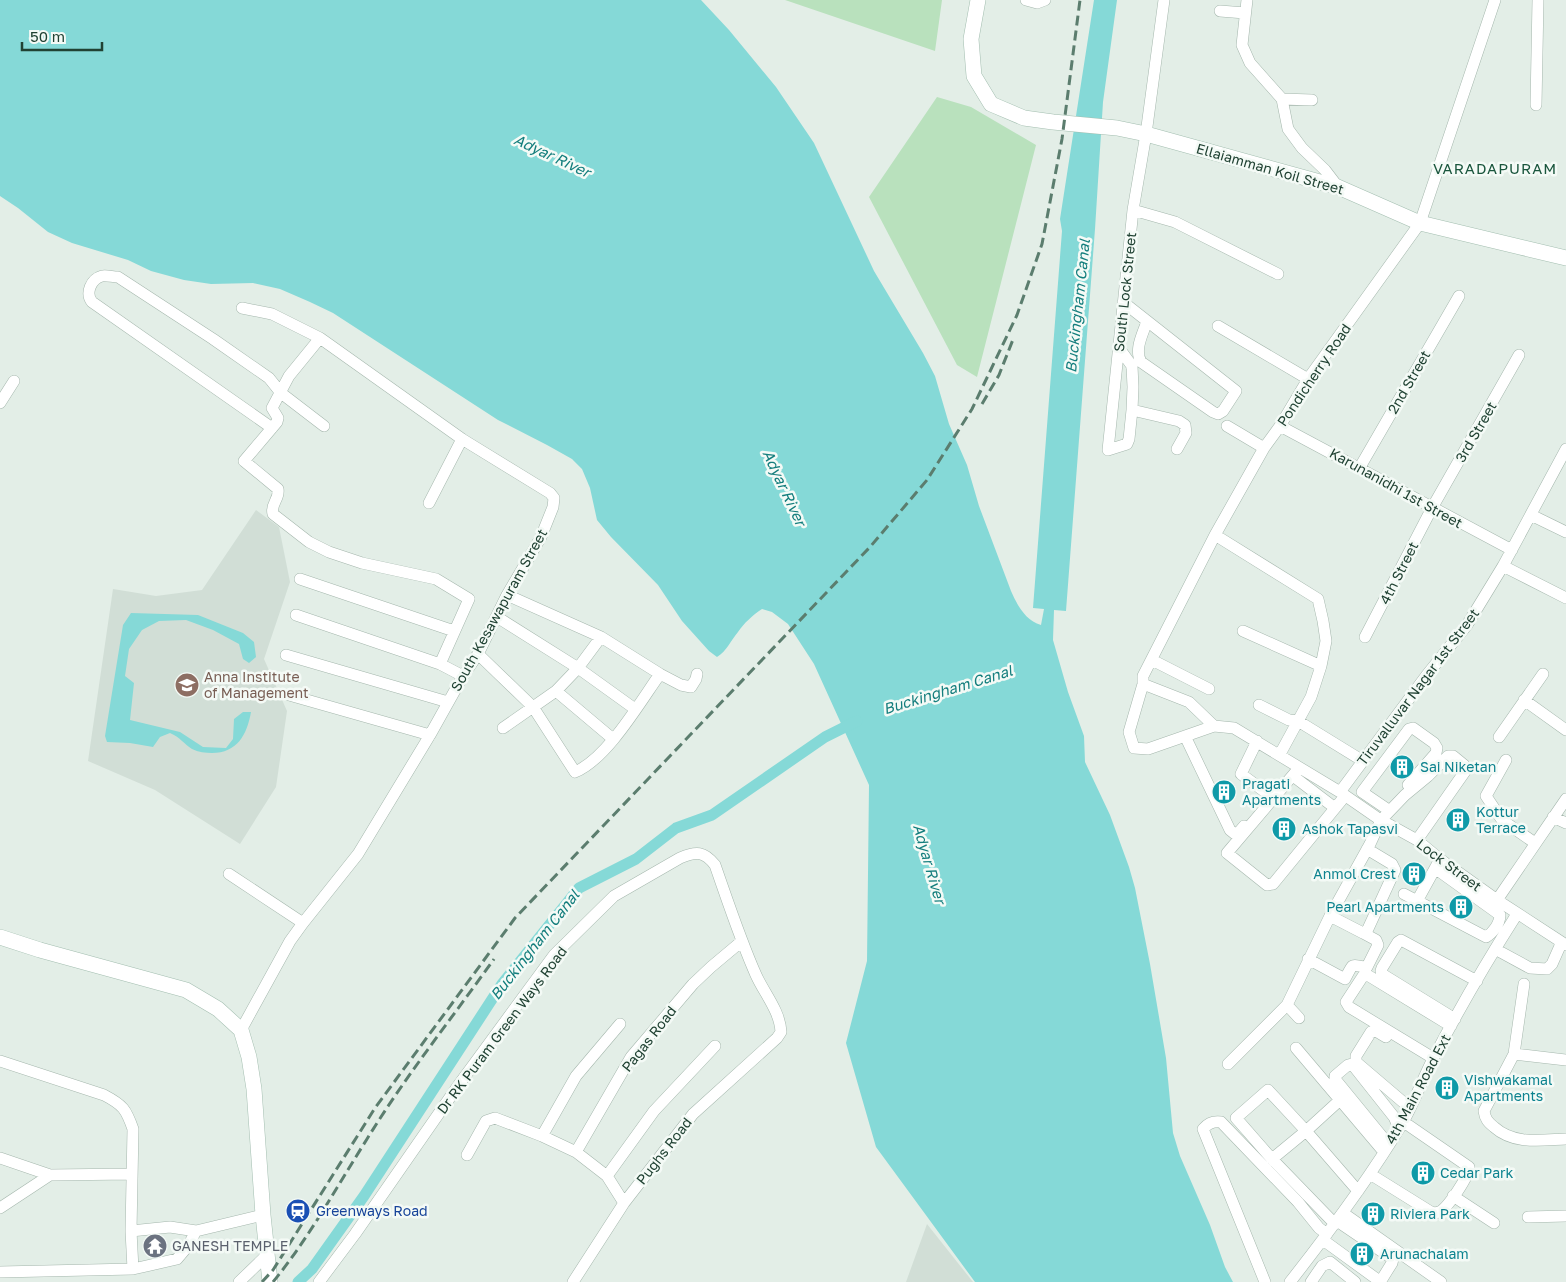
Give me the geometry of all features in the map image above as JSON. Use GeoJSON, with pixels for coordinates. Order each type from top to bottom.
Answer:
{"type":"FeatureCollection","features":[{"type":"Feature","properties":{"kind":"street","name":"Ellaiamman Koil Street"},"geometry":{"type":"LineString","coordinates":[[978,0],[971,40],[974,76],[991,104],[1024,118],[1117,128],[1146,134],[1338,187],[1420,223],[1566,258]]}},
{"type":"Feature","properties":{"kind":"street"},"geometry":{"type":"LineString","coordinates":[[1026,0],[1037,3],[1045,0]]}},
{"type":"Feature","properties":{"kind":"street","name":"South Lock Street"},"geometry":{"type":"LineString","coordinates":[[1132,410],[1129,439],[1126,444],[1108,450],[1133,210],[1146,134],[1164,0]]}},
{"type":"Feature","properties":{"kind":"street"},"geometry":{"type":"LineString","coordinates":[[1246,0],[1242,44],[1250,63],[1282,99],[1288,129],[1302,148],[1325,170],[1338,187]]}},
{"type":"Feature","properties":{"kind":"street","name":"Pondicherry Road"},"geometry":{"type":"LineString","coordinates":[[1186,736],[1148,749],[1134,748],[1129,732],[1144,676],[1215,535],[1256,462],[1261,447],[1280,426],[1308,379],[1420,223],[1495,0]]}},
{"type":"Feature","properties":{"kind":"street"},"geometry":{"type":"LineString","coordinates":[[1536,105],[1538,0]]}},
{"type":"Feature","properties":{"kind":"street"},"geometry":{"type":"LineString","coordinates":[[1220,11],[1245,13]]}},
{"type":"Feature","properties":{"kind":"street"},"geometry":{"type":"LineString","coordinates":[[1282,99],[1312,100]]}},
{"type":"Feature","properties":{"kind":"street"},"geometry":{"type":"LineString","coordinates":[[1133,210],[1175,222],[1278,274]]}},
{"type":"Feature","properties":{"kind":"street"},"geometry":{"type":"LineString","coordinates":[[272,428],[92,302],[89,298],[90,287],[94,280],[102,276],[118,278],[268,378],[281,393],[324,426]]}},
{"type":"Feature","properties":{"kind":"street","name":"2nd Street"},"geometry":{"type":"LineString","coordinates":[[1360,467],[1459,296]]}},
{"type":"Feature","properties":{"kind":"street"},"geometry":{"type":"LineString","coordinates":[[1123,302],[1236,391],[1223,411],[1218,414],[1213,412],[1141,362],[1137,350],[1147,321]]}},
{"type":"Feature","properties":{"kind":"street","name":"South Kesawapuram Street"},"geometry":{"type":"LineString","coordinates":[[241,1030],[290,941],[358,854],[430,735],[463,676],[478,654],[507,595],[541,538],[553,507],[554,498],[550,493],[462,438],[320,338],[272,314],[242,308]]}},
{"type":"Feature","properties":{"kind":"street"},"geometry":{"type":"LineString","coordinates":[[1218,326],[1308,379]]}},
{"type":"Feature","properties":{"kind":"street"},"geometry":{"type":"LineString","coordinates":[[320,338],[290,376],[272,408],[278,418],[277,422],[244,461],[278,490],[279,494],[272,508],[273,514],[309,542],[329,552],[362,563],[436,579],[469,599],[440,664]]}},
{"type":"Feature","properties":{"kind":"street"},"geometry":{"type":"LineString","coordinates":[[1119,348],[1132,366],[1132,410],[1179,421],[1185,425],[1186,433],[1177,449]]}},
{"type":"Feature","properties":{"kind":"street","name":"3rd Street"},"geometry":{"type":"LineString","coordinates":[[1432,508],[1519,355]]}},
{"type":"Feature","properties":{"kind":"street"},"geometry":{"type":"LineString","coordinates":[[0,402],[14,381]]}},
{"type":"Feature","properties":{"kind":"street"},"geometry":{"type":"LineString","coordinates":[[1227,426],[1261,447]]}},
{"type":"Feature","properties":{"kind":"street","name":"Karunanidhi 1st Street"},"geometry":{"type":"LineString","coordinates":[[1280,426],[1360,467],[1512,550]]}},
{"type":"Feature","properties":{"kind":"street"},"geometry":{"type":"LineString","coordinates":[[429,503],[462,438]]}},
{"type":"Feature","properties":{"kind":"street","name":"Tiruvalluvar Nagar 1st Street"},"geometry":{"type":"LineString","coordinates":[[1294,769],[1227,853],[1267,885],[1273,884],[1335,808],[1363,761],[1426,676],[1467,625],[1504,566],[1565,454]]}},
{"type":"Feature","properties":{"kind":"street","name":"4th Street"},"geometry":{"type":"LineString","coordinates":[[1365,637],[1432,508]]}},
{"type":"Feature","properties":{"kind":"street"},"geometry":{"type":"LineString","coordinates":[[1532,515],[1566,532]]}},
{"type":"Feature","properties":{"kind":"street"},"geometry":{"type":"LineString","coordinates":[[1215,535],[1318,599],[1324,620],[1326,641],[1321,666],[1311,697],[1280,754]]}},
{"type":"Feature","properties":{"kind":"street"},"geometry":{"type":"LineString","coordinates":[[1504,566],[1566,598]]}},
{"type":"Feature","properties":{"kind":"street"},"geometry":{"type":"LineString","coordinates":[[300,579],[454,631]]}},
{"type":"Feature","properties":{"kind":"street"},"geometry":{"type":"LineString","coordinates":[[507,595],[600,637],[660,674],[686,687],[690,687],[693,684],[697,674]]}},
{"type":"Feature","properties":{"kind":"street"},"geometry":{"type":"LineString","coordinates":[[296,615],[440,664],[463,676]]}},
{"type":"Feature","properties":{"kind":"street"},"geometry":{"type":"LineString","coordinates":[[497,617],[578,668],[635,709]]}},
{"type":"Feature","properties":{"kind":"street"},"geometry":{"type":"LineString","coordinates":[[1243,631],[1321,666]]}},
{"type":"Feature","properties":{"kind":"street"},"geometry":{"type":"LineString","coordinates":[[503,728],[556,691],[578,668],[600,637]]}},
{"type":"Feature","properties":{"kind":"street"},"geometry":{"type":"LineString","coordinates":[[286,654],[448,702]]}},
{"type":"Feature","properties":{"kind":"street"},"geometry":{"type":"LineString","coordinates":[[478,654],[533,707],[576,772],[593,761],[613,739],[660,674]]}},
{"type":"Feature","properties":{"kind":"street"},"geometry":{"type":"LineString","coordinates":[[1152,660],[1209,689]]}},
{"type":"Feature","properties":{"kind":"street"},"geometry":{"type":"LineString","coordinates":[[1499,737],[1543,674]]}},
{"type":"Feature","properties":{"kind":"street"},"geometry":{"type":"LineString","coordinates":[[1143,684],[1189,702],[1214,726],[1186,736],[1230,830],[1235,834],[1239,832],[1287,771],[1294,769],[1335,808]]}},
{"type":"Feature","properties":{"kind":"street"},"geometry":{"type":"LineString","coordinates":[[556,691],[613,739]]}},
{"type":"Feature","properties":{"kind":"street"},"geometry":{"type":"LineString","coordinates":[[289,695],[430,735]]}},
{"type":"Feature","properties":{"kind":"street"},"geometry":{"type":"LineString","coordinates":[[1524,700],[1566,730]]}},
{"type":"Feature","properties":{"kind":"street"},"geometry":{"type":"LineString","coordinates":[[1259,705],[1289,720],[1298,721],[1363,761]]}},
{"type":"Feature","properties":{"kind":"street","name":"Lock Street"},"geometry":{"type":"LineString","coordinates":[[1214,726],[1234,728],[1280,754],[1294,769],[1344,795],[1380,819],[1417,840],[1438,865],[1497,900],[1564,944]]}},
{"type":"Feature","properties":{"kind":"street"},"geometry":{"type":"LineString","coordinates":[[1228,1064],[1287,1005],[1330,916],[1367,849],[1380,819],[1436,753],[1437,748],[1434,743],[1413,728],[1409,729],[1362,792]]}},
{"type":"Feature","properties":{"kind":"street"},"geometry":{"type":"LineString","coordinates":[[1256,741],[1240,774],[1268,794]]}},
{"type":"Feature","properties":{"kind":"street"},"geometry":{"type":"LineString","coordinates":[[1380,819],[1448,756],[1453,756],[1464,765],[1466,770],[1417,840]]}},
{"type":"Feature","properties":{"kind":"street"},"geometry":{"type":"LineString","coordinates":[[1506,760],[1486,796],[1502,820],[1535,843]]}},
{"type":"Feature","properties":{"kind":"street"},"geometry":{"type":"LineString","coordinates":[[1344,795],[1362,792],[1387,809]]}},
{"type":"Feature","properties":{"kind":"street"},"geometry":{"type":"LineString","coordinates":[[1497,900],[1566,799]]}},
{"type":"Feature","properties":{"kind":"street"},"geometry":{"type":"LineString","coordinates":[[1553,817],[1566,823]]}},
{"type":"Feature","properties":{"kind":"street"},"geometry":{"type":"LineString","coordinates":[[1363,933],[1367,931],[1395,870],[1392,864],[1367,849]]}},
{"type":"Feature","properties":{"kind":"street","name":"Dr RK Puram Green Ways Road"},"geometry":{"type":"LineString","coordinates":[[319,1282],[460,1083],[554,955],[614,896],[680,858],[691,854],[709,857],[716,865],[742,941]]}},
{"type":"Feature","properties":{"kind":"street"},"geometry":{"type":"LineString","coordinates":[[1404,894],[1486,937],[1490,935],[1500,920],[1500,915],[1438,865],[1418,901]]}},
{"type":"Feature","properties":{"kind":"street"},"geometry":{"type":"LineString","coordinates":[[229,874],[303,922]]}},
{"type":"Feature","properties":{"kind":"street","name":"4th Main Road Ext"},"geometry":{"type":"LineString","coordinates":[[1290,1282],[1338,1220],[1401,1126],[1432,1061],[1495,949],[1517,914]]}},
{"type":"Feature","properties":{"kind":"street"},"geometry":{"type":"LineString","coordinates":[[1308,959],[1345,979],[1352,966],[1356,964],[1364,968],[1367,967],[1378,945],[1376,940],[1330,916]]}},
{"type":"Feature","properties":{"kind":"street"},"geometry":{"type":"LineString","coordinates":[[0,937],[40,950],[186,990],[218,1008],[241,1030],[249,1056],[254,1088],[270,1282]]}},
{"type":"Feature","properties":{"kind":"street"},"geometry":{"type":"LineString","coordinates":[[1453,1023],[1382,974],[1382,968],[1401,940],[1477,981]]}},
{"type":"Feature","properties":{"kind":"street","name":"Pughs Road"},"geometry":{"type":"LineString","coordinates":[[572,1282],[624,1203],[693,1114],[777,1038],[781,1032],[780,1019],[757,977],[742,941]]}},
{"type":"Feature","properties":{"kind":"street","name":"Pagas Road"},"geometry":{"type":"LineString","coordinates":[[576,1152],[631,1057],[693,984],[710,967],[742,941]]}},
{"type":"Feature","properties":{"kind":"street"},"geometry":{"type":"LineString","coordinates":[[1495,949],[1530,968],[1547,969],[1552,964],[1560,946],[1564,944]]}},
{"type":"Feature","properties":{"kind":"street"},"geometry":{"type":"LineString","coordinates":[[1432,1061],[1349,1007],[1346,1002],[1363,976],[1369,976],[1453,1023]]}},
{"type":"Feature","properties":{"kind":"street"},"geometry":{"type":"LineString","coordinates":[[1524,984],[1514,1054],[1484,1112],[1485,1119],[1502,1135],[1516,1139],[1531,1141],[1566,1138]]}},
{"type":"Feature","properties":{"kind":"street"},"geometry":{"type":"LineString","coordinates":[[1287,1005],[1299,1018]]}},
{"type":"Feature","properties":{"kind":"street"},"geometry":{"type":"LineString","coordinates":[[542,1136],[576,1076],[620,1024]]}},
{"type":"Feature","properties":{"kind":"street"},"geometry":{"type":"LineString","coordinates":[[1410,1108],[1356,1062],[1356,1056],[1374,1030],[1432,1061]]}},
{"type":"Feature","properties":{"kind":"street"},"geometry":{"type":"LineString","coordinates":[[606,1176],[654,1111],[715,1046]]}},
{"type":"Feature","properties":{"kind":"street"},"geometry":{"type":"LineString","coordinates":[[1296,1048],[1340,1100],[1386,1149]]}},
{"type":"Feature","properties":{"kind":"street"},"geometry":{"type":"LineString","coordinates":[[1514,1054],[1566,1060]]}},
{"type":"Feature","properties":{"kind":"street"},"geometry":{"type":"LineString","coordinates":[[0,1061],[104,1095],[120,1104],[128,1115],[133,1129],[131,1231],[133,1270]]}},
{"type":"Feature","properties":{"kind":"street"},"geometry":{"type":"LineString","coordinates":[[1370,1174],[1431,1212],[1437,1213],[1442,1210],[1453,1196],[1468,1173],[1469,1167],[1408,1125],[1401,1126],[1352,1064],[1348,1065],[1335,1076],[1335,1079],[1386,1149]]}},
{"type":"Feature","properties":{"kind":"street"},"geometry":{"type":"LineString","coordinates":[[1265,1282],[1203,1129],[1207,1125],[1222,1122],[1298,1202],[1325,1237],[1378,1280],[1382,1279],[1392,1260],[1338,1220],[1272,1159],[1236,1118],[1266,1090],[1269,1090],[1358,1191]]}},
{"type":"Feature","properties":{"kind":"street"},"geometry":{"type":"LineString","coordinates":[[1272,1159],[1340,1100]]}},
{"type":"Feature","properties":{"kind":"street"},"geometry":{"type":"LineString","coordinates":[[467,1155],[486,1121],[495,1118],[542,1136],[576,1152],[606,1176],[624,1203]]}},
{"type":"Feature","properties":{"kind":"street"},"geometry":{"type":"LineString","coordinates":[[0,1158],[50,1175],[132,1174]]}},
{"type":"Feature","properties":{"kind":"street"},"geometry":{"type":"LineString","coordinates":[[0,1208],[50,1175]]}},
{"type":"Feature","properties":{"kind":"street"},"geometry":{"type":"LineString","coordinates":[[1453,1196],[1494,1223]]}},
{"type":"Feature","properties":{"kind":"street"},"geometry":{"type":"LineString","coordinates":[[131,1231],[170,1227],[196,1231],[263,1215]]}},
{"type":"Feature","properties":{"kind":"street"},"geometry":{"type":"LineString","coordinates":[[1528,1217],[1566,1216]]}},
{"type":"Feature","properties":{"kind":"street"},"geometry":{"type":"LineString","coordinates":[[1338,1220],[1441,1282]]}},
{"type":"Feature","properties":{"kind":"street"},"geometry":{"type":"LineString","coordinates":[[0,1272],[133,1270],[177,1258],[188,1246],[196,1231]]}},
{"type":"Feature","properties":{"kind":"street"},"geometry":{"type":"LineString","coordinates":[[239,1282],[268,1254]]}},
{"type":"Feature","properties":{"kind":"street"},"geometry":{"type":"LineString","coordinates":[[1311,1282],[1322,1266],[1330,1262],[1355,1282]]}},
{"type":"Feature","properties":{"kind":"shaded area","name":"Anna Institute of Management"},"geometry":{"type":"Polygon","coordinates":[[[256,510],[279,527],[290,582],[264,659],[287,711],[276,787],[240,844],[155,790],[88,761],[113,589],[156,596],[202,590],[256,510]]]}},
{"type":"Feature","properties":{"kind":"shaded area"},"geometry":{"type":"Polygon","coordinates":[[[927,1224],[973,1282],[906,1282],[927,1224]]]}},
{"type":"Feature","properties":{"kind":"green space"},"geometry":{"type":"Polygon","coordinates":[[[785,0],[942,0],[935,51],[788,1],[785,0]]]}},
{"type":"Feature","properties":{"kind":"green space"},"geometry":{"type":"Polygon","coordinates":[[[937,97],[971,107],[1036,145],[977,377],[957,365],[869,197],[937,97]]]}},
{"type":"Feature","properties":{"kind":"water","name":"Adyar River"},"geometry":{"type":"Polygon","coordinates":[[[0,0],[701,0],[729,30],[776,87],[814,143],[874,271],[935,376],[949,424],[967,465],[979,506],[1013,596],[1026,616],[1041,625],[1044,609],[1033,608],[1062,231],[1060,219],[1094,0],[1117,0],[1103,102],[1066,611],[1054,610],[1053,640],[1068,692],[1084,736],[1085,762],[1110,815],[1135,888],[1166,1058],[1173,1133],[1180,1156],[1210,1225],[1225,1267],[1233,1282],[975,1282],[876,1147],[846,1043],[867,961],[869,785],[814,664],[788,624],[772,612],[762,609],[746,622],[726,649],[717,657],[709,651],[682,621],[658,585],[597,520],[590,488],[582,469],[572,459],[498,420],[333,313],[310,302],[280,289],[253,283],[211,284],[184,280],[151,271],[128,260],[72,243],[48,232],[0,196],[0,0]]]}},
{"type":"Feature","properties":{"kind":"water"},"geometry":{"type":"Polygon","coordinates":[[[131,613],[198,615],[243,633],[254,642],[256,657],[249,663],[243,659],[239,644],[213,630],[186,620],[159,621],[142,630],[129,649],[125,676],[134,683],[130,720],[180,732],[203,747],[226,748],[233,739],[234,719],[243,712],[251,712],[247,728],[234,746],[221,752],[202,752],[192,749],[177,736],[170,733],[160,737],[153,747],[107,742],[105,736],[123,625],[131,613]]]}},
{"type":"Feature","properties":{"kind":"waterway","name":"Buckingham Canal"},"geometry":{"type":"LineString","coordinates":[[298,1282],[312,1269],[364,1196],[502,984],[579,888],[636,859],[676,828],[712,815],[825,737],[857,721]]}},
{"type":"Feature","properties":{"kind":"railway"},"geometry":{"type":"LineString","coordinates":[[262,1282],[273,1270],[375,1108],[515,918],[870,547],[927,480],[972,409],[1017,315],[1042,244],[1062,139],[1080,0]]}},
{"type":"Feature","properties":{"kind":"railway"},"geometry":{"type":"LineString","coordinates":[[982,404],[999,375],[1014,337]]}},
{"type":"Feature","properties":{"kind":"railway"},"geometry":{"type":"LineString","coordinates":[[273,1282],[310,1230],[397,1093],[494,959]]}},
{"type":"Feature","properties":{"kind":"place","name":"Anna Institute of Management"},"geometry":{"type":"Point","coordinates":[187,685]}},
{"type":"Feature","properties":{"kind":"place","name":"Sai Niketan"},"geometry":{"type":"Point","coordinates":[1402,767]}},
{"type":"Feature","properties":{"kind":"place","name":"Pragati Apartments"},"geometry":{"type":"Point","coordinates":[1224,792]}},
{"type":"Feature","properties":{"kind":"place","name":"Kottur Terrace"},"geometry":{"type":"Point","coordinates":[1458,820]}},
{"type":"Feature","properties":{"kind":"place","name":"Ashok Tapasvi"},"geometry":{"type":"Point","coordinates":[1284,829]}},
{"type":"Feature","properties":{"kind":"place","name":"Anmol Crest"},"geometry":{"type":"Point","coordinates":[1414,874]}},
{"type":"Feature","properties":{"kind":"place","name":"Pearl Apartments"},"geometry":{"type":"Point","coordinates":[1461,907]}},
{"type":"Feature","properties":{"kind":"place","name":"Vishwakamal Apartments"},"geometry":{"type":"Point","coordinates":[1447,1088]}},
{"type":"Feature","properties":{"kind":"place","name":"Cedar Park"},"geometry":{"type":"Point","coordinates":[1423,1173]}},
{"type":"Feature","properties":{"kind":"place","name":"Greenways Road"},"geometry":{"type":"Point","coordinates":[298,1211]}},
{"type":"Feature","properties":{"kind":"place","name":"Riviera Park"},"geometry":{"type":"Point","coordinates":[1373,1214]}},
{"type":"Feature","properties":{"kind":"place","name":"GANESH TEMPLE"},"geometry":{"type":"Point","coordinates":[155,1246]}},
{"type":"Feature","properties":{"kind":"place","name":"Arunachalam"},"geometry":{"type":"Point","coordinates":[1362,1254]}},
{"type":"Feature","properties":{"kind":"district","name":"VARADAPURAM"},"geometry":{"type":"Point","coordinates":[1495,169]}}]}
